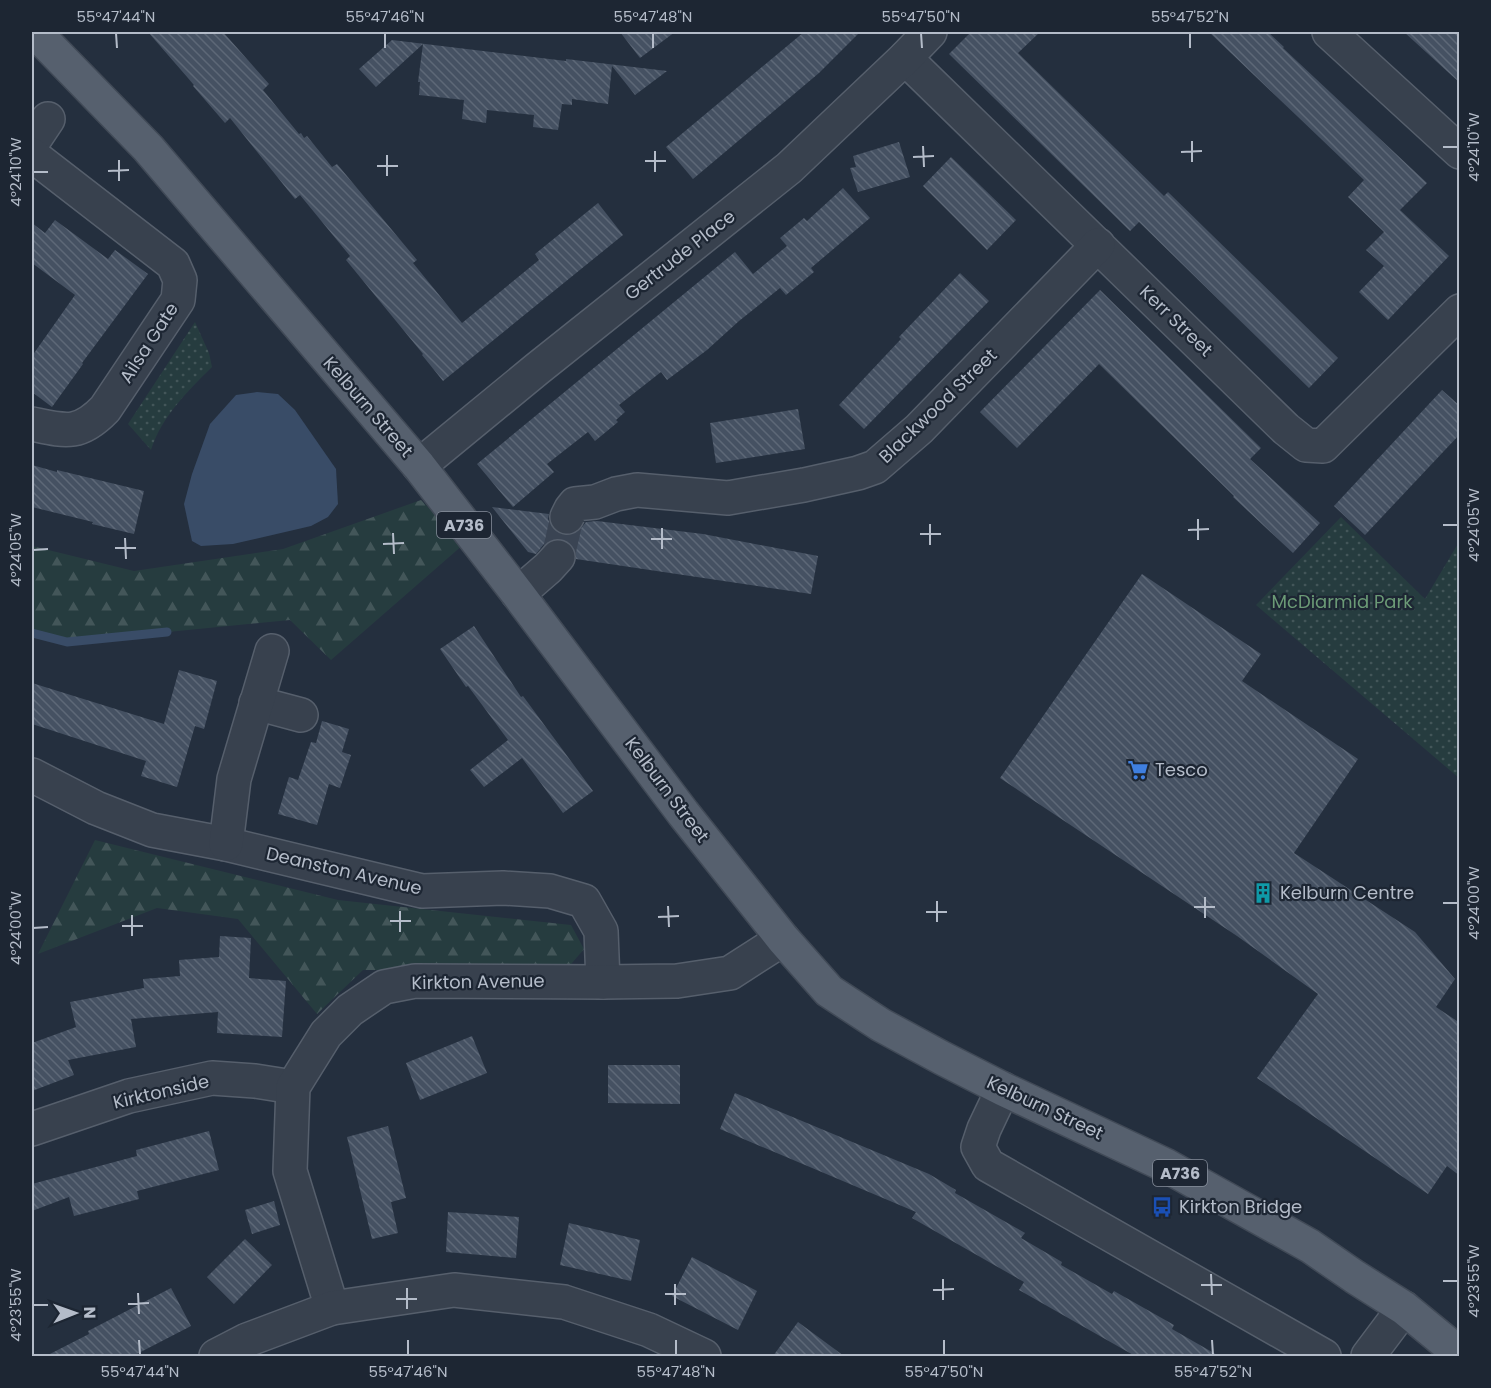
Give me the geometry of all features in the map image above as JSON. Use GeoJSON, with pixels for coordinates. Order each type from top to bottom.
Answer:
{"type":"FeatureCollection","features":[{"type":"Feature","properties":{"kind":"main road","name":"Kelburn Street"},"geometry":{"type":"LineString","coordinates":[[35,32],[148,148],[419,466],[683,813],[783,939],[829,991],[881,1025],[1003,1089],[1165,1165],[1310,1246],[1404,1308],[1460,1354]]}},
{"type":"Feature","properties":{"kind":"street","name":"Gertrude Place"},"geometry":{"type":"LineString","coordinates":[[419,466],[789,168],[930,32]]}},
{"type":"Feature","properties":{"kind":"street"},"geometry":{"type":"LineString","coordinates":[[1329,32],[1460,152]]}},
{"type":"Feature","properties":{"kind":"street","name":"Kerr Street"},"geometry":{"type":"LineString","coordinates":[[905,58],[1286,429],[1306,445],[1323,446],[1457,318]]}},
{"type":"Feature","properties":{"kind":"street","name":"Ailsa Gate"},"geometry":{"type":"LineString","coordinates":[[32,155],[173,264],[180,280],[178,300],[105,410],[94,421],[81,428],[60,430],[32,424]]}},
{"type":"Feature","properties":{"kind":"street","name":"Blackwood Street"},"geometry":{"type":"LineString","coordinates":[[567,517],[575,504],[595,502],[616,494],[637,490],[728,498],[804,485],[875,467],[920,429],[1098,245]]}},
{"type":"Feature","properties":{"kind":"street"},"geometry":{"type":"LineString","coordinates":[[518,594],[558,557]]}},
{"type":"Feature","properties":{"kind":"street"},"geometry":{"type":"LineString","coordinates":[[225,844],[234,779],[272,651]]}},
{"type":"Feature","properties":{"kind":"street"},"geometry":{"type":"LineString","coordinates":[[256,703],[300,715]]}},
{"type":"Feature","properties":{"kind":"street","name":"Deanston Avenue"},"geometry":{"type":"LineString","coordinates":[[32,775],[96,808],[152,830],[225,844],[422,891],[503,888],[550,891],[584,901],[601,931],[603,982]]}},
{"type":"Feature","properties":{"kind":"street","name":"Kirkton Avenue"},"geometry":{"type":"LineString","coordinates":[[332,1308],[290,1171],[294,1087],[326,1034],[350,1010],[384,987],[415,981],[677,981],[729,973],[783,939]]}},
{"type":"Feature","properties":{"kind":"street","name":"Kirktonside"},"geometry":{"type":"LineString","coordinates":[[32,1130],[129,1096],[212,1078],[294,1087]]}},
{"type":"Feature","properties":{"kind":"street"},"geometry":{"type":"LineString","coordinates":[[1003,1089],[984,1129],[978,1148],[988,1165],[1324,1356]]}},
{"type":"Feature","properties":{"kind":"street"},"geometry":{"type":"LineString","coordinates":[[216,1356],[247,1340],[332,1308],[454,1290],[564,1302],[649,1330],[705,1356]]}},
{"type":"Feature","properties":{"kind":"street"},"geometry":{"type":"LineString","coordinates":[[1368,1356],[1404,1308]]}},
{"type":"Feature","properties":{"kind":"green space"},"geometry":{"type":"Polygon","coordinates":[[[195,322],[209,353],[212,367],[169,415],[151,450],[128,424],[195,322]]]}},
{"type":"Feature","properties":{"kind":"green space"},"geometry":{"type":"Polygon","coordinates":[[[421,500],[464,544],[331,660],[290,620],[67,642],[32,633],[32,546],[134,571],[283,549],[421,500]]]}},
{"type":"Feature","properties":{"kind":"green space","name":"McDiarmid Park"},"geometry":{"type":"Polygon","coordinates":[[[1341,517],[1425,599],[1459,542],[1459,778],[1256,605],[1341,517]]]}},
{"type":"Feature","properties":{"kind":"green space"},"geometry":{"type":"Polygon","coordinates":[[[95,840],[338,900],[571,925],[584,949],[566,970],[363,970],[317,1014],[238,919],[157,908],[38,954],[95,840]]]}},
{"type":"Feature","properties":{"kind":"water"},"geometry":{"type":"Polygon","coordinates":[[[257,392],[278,394],[295,410],[336,469],[338,504],[328,517],[311,526],[233,544],[201,546],[192,541],[184,504],[210,424],[236,395],[257,392]]]}},
{"type":"Feature","properties":{"kind":"building"},"geometry":{"type":"Polygon","coordinates":[[[148,32],[223,32],[269,84],[263,90],[299,134],[301,133],[304,138],[307,136],[332,167],[337,164],[417,260],[413,263],[462,323],[539,260],[535,254],[598,203],[623,235],[443,381],[346,260],[350,256],[300,195],[295,199],[230,118],[225,123],[148,32]]]}},
{"type":"Feature","properties":{"kind":"building"},"geometry":{"type":"Polygon","coordinates":[[[620,32],[675,32],[640,58],[620,32]]]}},
{"type":"Feature","properties":{"kind":"building"},"geometry":{"type":"Polygon","coordinates":[[[804,32],[860,32],[819,73],[693,179],[666,147],[804,32]]]}},
{"type":"Feature","properties":{"kind":"building"},"geometry":{"type":"Polygon","coordinates":[[[971,32],[1040,32],[1018,53],[1164,196],[1168,192],[1338,358],[1309,388],[1139,222],[1130,231],[949,54],[971,32]]]}},
{"type":"Feature","properties":{"kind":"building"},"geometry":{"type":"Polygon","coordinates":[[[1209,32],[1268,32],[1427,183],[1400,210],[1449,256],[1388,320],[1359,292],[1384,266],[1366,250],[1384,232],[1348,197],[1364,180],[1209,32]]]}},
{"type":"Feature","properties":{"kind":"building"},"geometry":{"type":"Polygon","coordinates":[[[1404,32],[1460,32],[1460,83],[1404,32]]]}},
{"type":"Feature","properties":{"kind":"building"},"geometry":{"type":"Polygon","coordinates":[[[392,40],[667,71],[635,95],[612,66],[608,104],[572,99],[572,105],[562,104],[558,130],[533,127],[534,115],[487,110],[486,123],[462,119],[464,100],[419,95],[420,82],[418,82],[423,44],[376,87],[359,69],[392,40]]]}},
{"type":"Feature","properties":{"kind":"building"},"geometry":{"type":"Polygon","coordinates":[[[899,142],[910,177],[858,192],[850,168],[856,167],[853,156],[899,142]]]}},
{"type":"Feature","properties":{"kind":"building"},"geometry":{"type":"Polygon","coordinates":[[[951,157],[1016,220],[987,250],[923,186],[951,157]]]}},
{"type":"Feature","properties":{"kind":"building"},"geometry":{"type":"Polygon","coordinates":[[[843,188],[870,218],[811,268],[814,272],[786,295],[780,288],[707,350],[667,380],[661,372],[619,405],[625,412],[616,420],[618,422],[595,441],[588,432],[547,464],[554,472],[513,507],[477,464],[735,252],[753,274],[787,246],[780,238],[804,218],[807,221],[843,188]]]}},
{"type":"Feature","properties":{"kind":"building"},"geometry":{"type":"Polygon","coordinates":[[[55,220],[108,259],[115,250],[148,274],[52,407],[32,392],[32,356],[75,295],[32,263],[32,223],[45,233],[55,220]]]}},
{"type":"Feature","properties":{"kind":"building"},"geometry":{"type":"Polygon","coordinates":[[[960,273],[989,301],[864,429],[839,405],[960,273]]]}},
{"type":"Feature","properties":{"kind":"building"},"geometry":{"type":"Polygon","coordinates":[[[1100,290],[1261,448],[1250,459],[1320,523],[1293,553],[1099,364],[1017,448],[980,412],[1100,290]]]}},
{"type":"Feature","properties":{"kind":"building"},"geometry":{"type":"Polygon","coordinates":[[[1442,390],[1460,406],[1460,434],[1365,535],[1334,506],[1442,390]]]}},
{"type":"Feature","properties":{"kind":"building"},"geometry":{"type":"Polygon","coordinates":[[[798,409],[805,449],[716,463],[710,423],[798,409]]]}},
{"type":"Feature","properties":{"kind":"building"},"geometry":{"type":"Polygon","coordinates":[[[32,465],[144,491],[134,534],[32,507],[32,465]]]}},
{"type":"Feature","properties":{"kind":"building"},"geometry":{"type":"Polygon","coordinates":[[[492,507],[549,514],[548,519],[552,528],[568,536],[578,532],[586,522],[597,521],[703,534],[818,556],[811,594],[576,559],[576,551],[571,544],[561,539],[552,539],[544,544],[536,554],[528,552],[492,507]]]}},
{"type":"Feature","properties":{"kind":"building","name":"Kelburn Centre"},"geometry":{"type":"Polygon","coordinates":[[[1142,574],[1261,654],[1242,681],[1358,759],[1294,853],[1415,932],[1455,979],[1436,1007],[1460,1023],[1460,1176],[1447,1166],[1428,1194],[1257,1078],[1318,994],[1237,936],[1000,778],[1142,574]]]}},
{"type":"Feature","properties":{"kind":"building"},"geometry":{"type":"Polygon","coordinates":[[[474,626],[521,697],[523,696],[593,791],[563,813],[522,758],[484,787],[470,770],[508,740],[468,686],[466,687],[440,649],[474,626]]]}},
{"type":"Feature","properties":{"kind":"building"},"geometry":{"type":"Polygon","coordinates":[[[179,670],[217,681],[204,729],[195,726],[177,787],[141,776],[146,761],[32,724],[32,683],[164,724],[179,670]]]}},
{"type":"Feature","properties":{"kind":"building"},"geometry":{"type":"Polygon","coordinates":[[[322,721],[349,729],[342,752],[351,755],[340,788],[329,784],[317,825],[278,814],[289,777],[298,780],[311,742],[316,743],[322,721]]]}},
{"type":"Feature","properties":{"kind":"building"},"geometry":{"type":"Polygon","coordinates":[[[220,936],[251,938],[249,978],[286,981],[282,1037],[217,1033],[218,1012],[131,1019],[136,1047],[68,1060],[74,1075],[32,1091],[32,1043],[76,1027],[70,1002],[144,988],[143,979],[180,976],[179,960],[219,957],[220,936]]]}},
{"type":"Feature","properties":{"kind":"building"},"geometry":{"type":"Polygon","coordinates":[[[472,1036],[487,1073],[420,1100],[406,1063],[472,1036]]]}},
{"type":"Feature","properties":{"kind":"building"},"geometry":{"type":"Polygon","coordinates":[[[608,1065],[680,1065],[680,1104],[608,1103],[608,1065]]]}},
{"type":"Feature","properties":{"kind":"building"},"geometry":{"type":"Polygon","coordinates":[[[735,1093],[929,1174],[956,1190],[955,1193],[1025,1233],[1021,1238],[1062,1262],[1061,1265],[1112,1294],[1114,1291],[1174,1325],[1172,1329],[1219,1356],[1135,1356],[1019,1290],[1024,1282],[912,1218],[916,1212],[720,1129],[735,1093]]]}},
{"type":"Feature","properties":{"kind":"building"},"geometry":{"type":"Polygon","coordinates":[[[388,1126],[406,1198],[391,1202],[398,1233],[372,1239],[347,1137],[388,1126]]]}},
{"type":"Feature","properties":{"kind":"building"},"geometry":{"type":"Polygon","coordinates":[[[209,1131],[219,1170],[137,1191],[139,1199],[74,1216],[69,1197],[32,1211],[32,1184],[137,1156],[136,1150],[209,1131]]]}},
{"type":"Feature","properties":{"kind":"building"},"geometry":{"type":"Polygon","coordinates":[[[274,1201],[280,1225],[252,1234],[245,1210],[274,1201]]]}},
{"type":"Feature","properties":{"kind":"building"},"geometry":{"type":"Polygon","coordinates":[[[448,1212],[519,1217],[516,1258],[446,1252],[448,1212]]]}},
{"type":"Feature","properties":{"kind":"building"},"geometry":{"type":"Polygon","coordinates":[[[569,1223],[640,1240],[631,1281],[560,1265],[569,1223]]]}},
{"type":"Feature","properties":{"kind":"building"},"geometry":{"type":"Polygon","coordinates":[[[245,1239],[272,1265],[234,1304],[207,1277],[245,1239]]]}},
{"type":"Feature","properties":{"kind":"building"},"geometry":{"type":"Polygon","coordinates":[[[692,1257],[757,1291],[738,1330],[672,1296],[692,1257]]]}},
{"type":"Feature","properties":{"kind":"building"},"geometry":{"type":"Polygon","coordinates":[[[171,1288],[191,1326],[133,1356],[46,1356],[89,1334],[88,1331],[171,1288]]]}},
{"type":"Feature","properties":{"kind":"building"},"geometry":{"type":"Polygon","coordinates":[[[798,1322],[844,1356],[773,1356],[798,1322]]]}},
{"type":"Feature","properties":{"kind":"waterway"},"geometry":{"type":"LineString","coordinates":[[32,633],[67,642],[167,632]]}},
{"type":"Feature","properties":{"kind":"tunnel"},"geometry":{"type":"LineString","coordinates":[[558,557],[567,517]]}},
{"type":"Feature","properties":{"kind":"place","name":"Tesco"},"geometry":{"type":"Point","coordinates":[1138,770]}},
{"type":"Feature","properties":{"kind":"place","name":"Kelburn Centre"},"geometry":{"type":"Point","coordinates":[1263,893]}},
{"type":"Feature","properties":{"kind":"place","name":"Kirkton Bridge"},"geometry":{"type":"Point","coordinates":[1162,1207]}}]}
